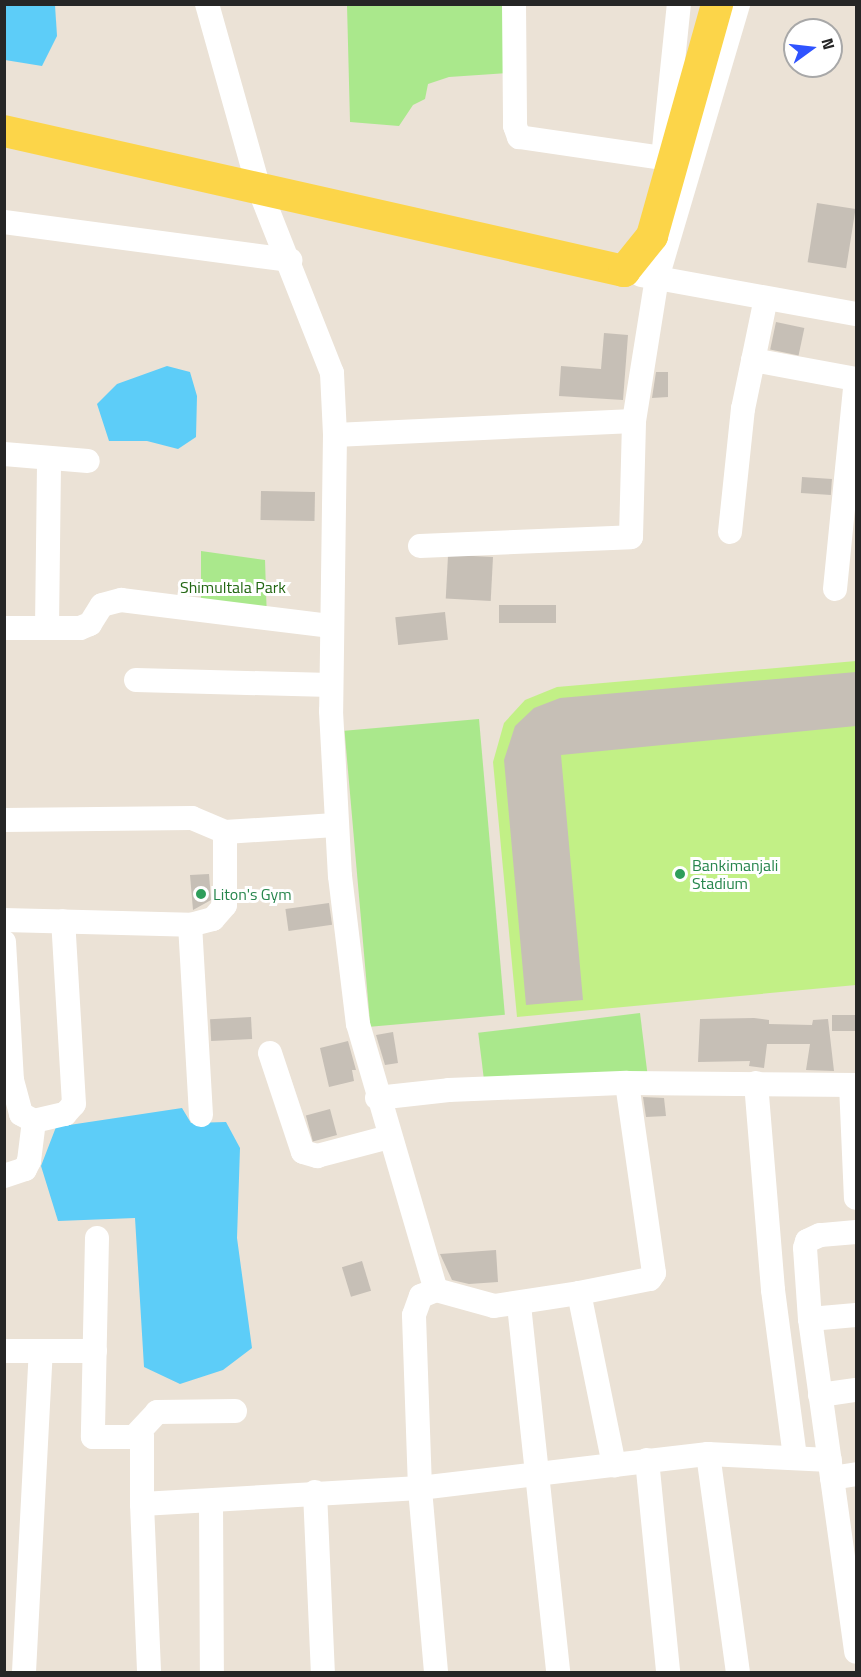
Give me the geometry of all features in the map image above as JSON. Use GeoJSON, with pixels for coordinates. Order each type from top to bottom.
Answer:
{"type":"FeatureCollection","features":[{"type":"Feature","properties":{"kind":"main road"},"geometry":{"type":"LineString","coordinates":[[4,131],[258,186],[624,271],[652,236],[717,4]]}},
{"type":"Feature","properties":{"kind":"street"},"geometry":{"type":"LineString","coordinates":[[207,4],[258,186],[290,260],[332,373],[335,435],[331,685],[335,825],[358,1024],[377,1098],[436,1290]]}},
{"type":"Feature","properties":{"kind":"street"},"geometry":{"type":"LineString","coordinates":[[514,4],[515,126],[519,137],[663,158]]}},
{"type":"Feature","properties":{"kind":"street"},"geometry":{"type":"LineString","coordinates":[[657,220],[679,4]]}},
{"type":"Feature","properties":{"kind":"street"},"geometry":{"type":"LineString","coordinates":[[420,546],[631,537],[634,421],[657,278],[738,4]]}},
{"type":"Feature","properties":{"kind":"street"},"geometry":{"type":"LineString","coordinates":[[4,222],[290,260]]}},
{"type":"Feature","properties":{"kind":"street"},"geometry":{"type":"LineString","coordinates":[[624,271],[856,314]]}},
{"type":"Feature","properties":{"kind":"street"},"geometry":{"type":"LineString","coordinates":[[730,532],[753,360],[766,298]]}},
{"type":"Feature","properties":{"kind":"street"},"geometry":{"type":"LineString","coordinates":[[753,360],[856,379],[835,589]]}},
{"type":"Feature","properties":{"kind":"street"},"geometry":{"type":"LineString","coordinates":[[335,435],[634,421]]}},
{"type":"Feature","properties":{"kind":"street"},"geometry":{"type":"LineString","coordinates":[[4,454],[88,461]]}},
{"type":"Feature","properties":{"kind":"street"},"geometry":{"type":"LineString","coordinates":[[47,628],[48,458]]}},
{"type":"Feature","properties":{"kind":"street"},"geometry":{"type":"LineString","coordinates":[[4,628],[80,628],[90,624],[102,605],[121,600],[331,626]]}},
{"type":"Feature","properties":{"kind":"street"},"geometry":{"type":"LineString","coordinates":[[136,680],[331,685]]}},
{"type":"Feature","properties":{"kind":"street"},"geometry":{"type":"LineString","coordinates":[[4,820],[192,818],[225,832],[335,825]]}},
{"type":"Feature","properties":{"kind":"street"},"geometry":{"type":"LineString","coordinates":[[4,920],[190,925],[213,919],[225,905],[225,832]]}},
{"type":"Feature","properties":{"kind":"street"},"geometry":{"type":"LineString","coordinates":[[4,942],[12,1080],[21,1114],[34,1121],[65,1114],[74,1104],[63,921]]}},
{"type":"Feature","properties":{"kind":"street"},"geometry":{"type":"LineString","coordinates":[[190,925],[201,1115]]}},
{"type":"Feature","properties":{"kind":"street"},"geometry":{"type":"LineString","coordinates":[[270,1053],[303,1152],[317,1156],[389,1137]]}},
{"type":"Feature","properties":{"kind":"street"},"geometry":{"type":"LineString","coordinates":[[377,1098],[449,1090],[627,1083],[854,1085],[856,1198]]}},
{"type":"Feature","properties":{"kind":"street"},"geometry":{"type":"LineString","coordinates":[[436,1672],[420,1488],[414,1315],[421,1296],[436,1290],[476,1304],[519,1305],[643,1281],[654,1272],[627,1083]]}},
{"type":"Feature","properties":{"kind":"street"},"geometry":{"type":"LineString","coordinates":[[756,1083],[773,1290],[795,1458]]}},
{"type":"Feature","properties":{"kind":"street"},"geometry":{"type":"LineString","coordinates":[[4,1176],[25,1169],[29,1161],[34,1121]]}},
{"type":"Feature","properties":{"kind":"street"},"geometry":{"type":"LineString","coordinates":[[856,1232],[820,1235],[807,1241],[810,1318],[856,1653]]}},
{"type":"Feature","properties":{"kind":"street"},"geometry":{"type":"LineString","coordinates":[[97,1238],[93,1437],[142,1437],[142,1504],[149,1672]]}},
{"type":"Feature","properties":{"kind":"street"},"geometry":{"type":"LineString","coordinates":[[579,1293],[615,1465]]}},
{"type":"Feature","properties":{"kind":"street"},"geometry":{"type":"LineString","coordinates":[[519,1305],[534,1473],[558,1672]]}},
{"type":"Feature","properties":{"kind":"street"},"geometry":{"type":"LineString","coordinates":[[810,1318],[856,1315]]}},
{"type":"Feature","properties":{"kind":"street"},"geometry":{"type":"LineString","coordinates":[[24,1672],[41,1351]]}},
{"type":"Feature","properties":{"kind":"street"},"geometry":{"type":"LineString","coordinates":[[4,1352],[95,1351]]}},
{"type":"Feature","properties":{"kind":"street"},"geometry":{"type":"LineString","coordinates":[[820,1395],[856,1390]]}},
{"type":"Feature","properties":{"kind":"street"},"geometry":{"type":"LineString","coordinates":[[134,1437],[157,1412],[235,1411]]}},
{"type":"Feature","properties":{"kind":"street"},"geometry":{"type":"LineString","coordinates":[[708,1454],[738,1672]]}},
{"type":"Feature","properties":{"kind":"street"},"geometry":{"type":"LineString","coordinates":[[142,1504],[211,1502],[315,1492],[420,1488],[708,1454],[795,1458],[856,1474]]}},
{"type":"Feature","properties":{"kind":"street"},"geometry":{"type":"LineString","coordinates":[[647,1460],[668,1672]]}},
{"type":"Feature","properties":{"kind":"street"},"geometry":{"type":"LineString","coordinates":[[315,1492],[323,1672]]}},
{"type":"Feature","properties":{"kind":"street"},"geometry":{"type":"LineString","coordinates":[[211,1502],[212,1672]]}},
{"type":"Feature","properties":{"kind":"green space"},"geometry":{"type":"Polygon","coordinates":[[[347,5],[508,5],[508,73],[449,77],[428,84],[425,99],[413,105],[399,126],[350,122],[347,5]]]}},
{"type":"Feature","properties":{"kind":"green space","name":"Shimultala Park"},"geometry":{"type":"Polygon","coordinates":[[[201,551],[265,560],[267,621],[201,616],[201,551]]]}},
{"type":"Feature","properties":{"kind":"green space","name":"Bankimanjali Stadium"},"geometry":{"type":"Polygon","coordinates":[[[856,661],[856,985],[517,1017],[493,762],[504,723],[525,700],[557,687],[856,661]]]}},
{"type":"Feature","properties":{"kind":"green space"},"geometry":{"type":"Polygon","coordinates":[[[479,719],[505,1015],[370,1027],[345,731],[479,719]]]}},
{"type":"Feature","properties":{"kind":"green space"},"geometry":{"type":"Polygon","coordinates":[[[640,1013],[648,1077],[486,1096],[478,1033],[640,1013]]]}},
{"type":"Feature","properties":{"kind":"water"},"geometry":{"type":"Polygon","coordinates":[[[4,5],[55,5],[57,36],[42,66],[5,60],[4,5]]]}},
{"type":"Feature","properties":{"kind":"water"},"geometry":{"type":"Polygon","coordinates":[[[167,366],[190,372],[197,396],[196,437],[178,449],[147,441],[109,441],[97,404],[117,384],[167,366]]]}},
{"type":"Feature","properties":{"kind":"water"},"geometry":{"type":"Polygon","coordinates":[[[182,1108],[191,1123],[226,1122],[240,1148],[237,1238],[252,1348],[223,1370],[180,1384],[144,1367],[135,1218],[58,1221],[41,1166],[56,1127],[182,1108]]]}},
{"type":"Feature","properties":{"kind":"building"},"geometry":{"type":"Polygon","coordinates":[[[817,203],[856,209],[846,268],[808,262],[817,203]]]}},
{"type":"Feature","properties":{"kind":"building"},"geometry":{"type":"Polygon","coordinates":[[[776,322],[804,328],[799,355],[770,349],[776,322]]]}},
{"type":"Feature","properties":{"kind":"building"},"geometry":{"type":"Polygon","coordinates":[[[604,333],[628,335],[623,400],[559,396],[561,366],[601,369],[604,333]]]}},
{"type":"Feature","properties":{"kind":"building"},"geometry":{"type":"Polygon","coordinates":[[[656,372],[668,372],[668,397],[652,398],[656,372]]]}},
{"type":"Feature","properties":{"kind":"building"},"geometry":{"type":"Polygon","coordinates":[[[802,477],[832,479],[831,495],[801,493],[802,477]]]}},
{"type":"Feature","properties":{"kind":"building"},"geometry":{"type":"Polygon","coordinates":[[[261,491],[315,492],[314,521],[260,520],[261,491]]]}},
{"type":"Feature","properties":{"kind":"building"},"geometry":{"type":"Polygon","coordinates":[[[448,555],[493,557],[491,601],[446,599],[448,555]]]}},
{"type":"Feature","properties":{"kind":"building"},"geometry":{"type":"Polygon","coordinates":[[[499,605],[556,605],[556,623],[499,623],[499,605]]]}},
{"type":"Feature","properties":{"kind":"building"},"geometry":{"type":"Polygon","coordinates":[[[445,612],[448,640],[398,645],[395,617],[445,612]]]}},
{"type":"Feature","properties":{"kind":"building"},"geometry":{"type":"Polygon","coordinates":[[[856,672],[856,726],[561,755],[583,1000],[526,1005],[504,760],[515,726],[534,708],[560,698],[856,672]]]}},
{"type":"Feature","properties":{"kind":"building","name":"Liton's Gym"},"geometry":{"type":"Polygon","coordinates":[[[209,874],[211,900],[193,910],[190,875],[209,874]]]}},
{"type":"Feature","properties":{"kind":"building"},"geometry":{"type":"Polygon","coordinates":[[[329,903],[332,925],[288,931],[285,909],[329,903]]]}},
{"type":"Feature","properties":{"kind":"building"},"geometry":{"type":"Polygon","coordinates":[[[832,1015],[856,1015],[856,1031],[832,1031],[832,1015]]]}},
{"type":"Feature","properties":{"kind":"building"},"geometry":{"type":"Polygon","coordinates":[[[251,1017],[252,1039],[211,1041],[210,1019],[251,1017]]]}},
{"type":"Feature","properties":{"kind":"building"},"geometry":{"type":"Polygon","coordinates":[[[700,1019],[769,1020],[769,1024],[812,1025],[813,1020],[828,1019],[834,1071],[806,1070],[810,1044],[767,1044],[764,1068],[749,1066],[750,1061],[698,1062],[700,1019]]]}},
{"type":"Feature","properties":{"kind":"building"},"geometry":{"type":"Polygon","coordinates":[[[393,1032],[398,1063],[385,1065],[376,1035],[393,1032]]]}},
{"type":"Feature","properties":{"kind":"building"},"geometry":{"type":"Polygon","coordinates":[[[348,1041],[356,1070],[352,1070],[354,1081],[329,1087],[320,1048],[348,1041]]]}},
{"type":"Feature","properties":{"kind":"building"},"geometry":{"type":"Polygon","coordinates":[[[643,1097],[664,1098],[666,1116],[646,1117],[643,1097]]]}},
{"type":"Feature","properties":{"kind":"building"},"geometry":{"type":"Polygon","coordinates":[[[330,1109],[337,1135],[313,1142],[306,1115],[330,1109]]]}},
{"type":"Feature","properties":{"kind":"building"},"geometry":{"type":"Polygon","coordinates":[[[496,1250],[498,1282],[469,1284],[452,1280],[440,1254],[496,1250]]]}},
{"type":"Feature","properties":{"kind":"building"},"geometry":{"type":"Polygon","coordinates":[[[362,1261],[371,1291],[351,1297],[342,1267],[362,1261]]]}},
{"type":"Feature","properties":{"kind":"place","name":"Bankimanjali Stadium"},"geometry":{"type":"Point","coordinates":[680,874]}},
{"type":"Feature","properties":{"kind":"place","name":"Liton's Gym"},"geometry":{"type":"Point","coordinates":[201,894]}}]}
